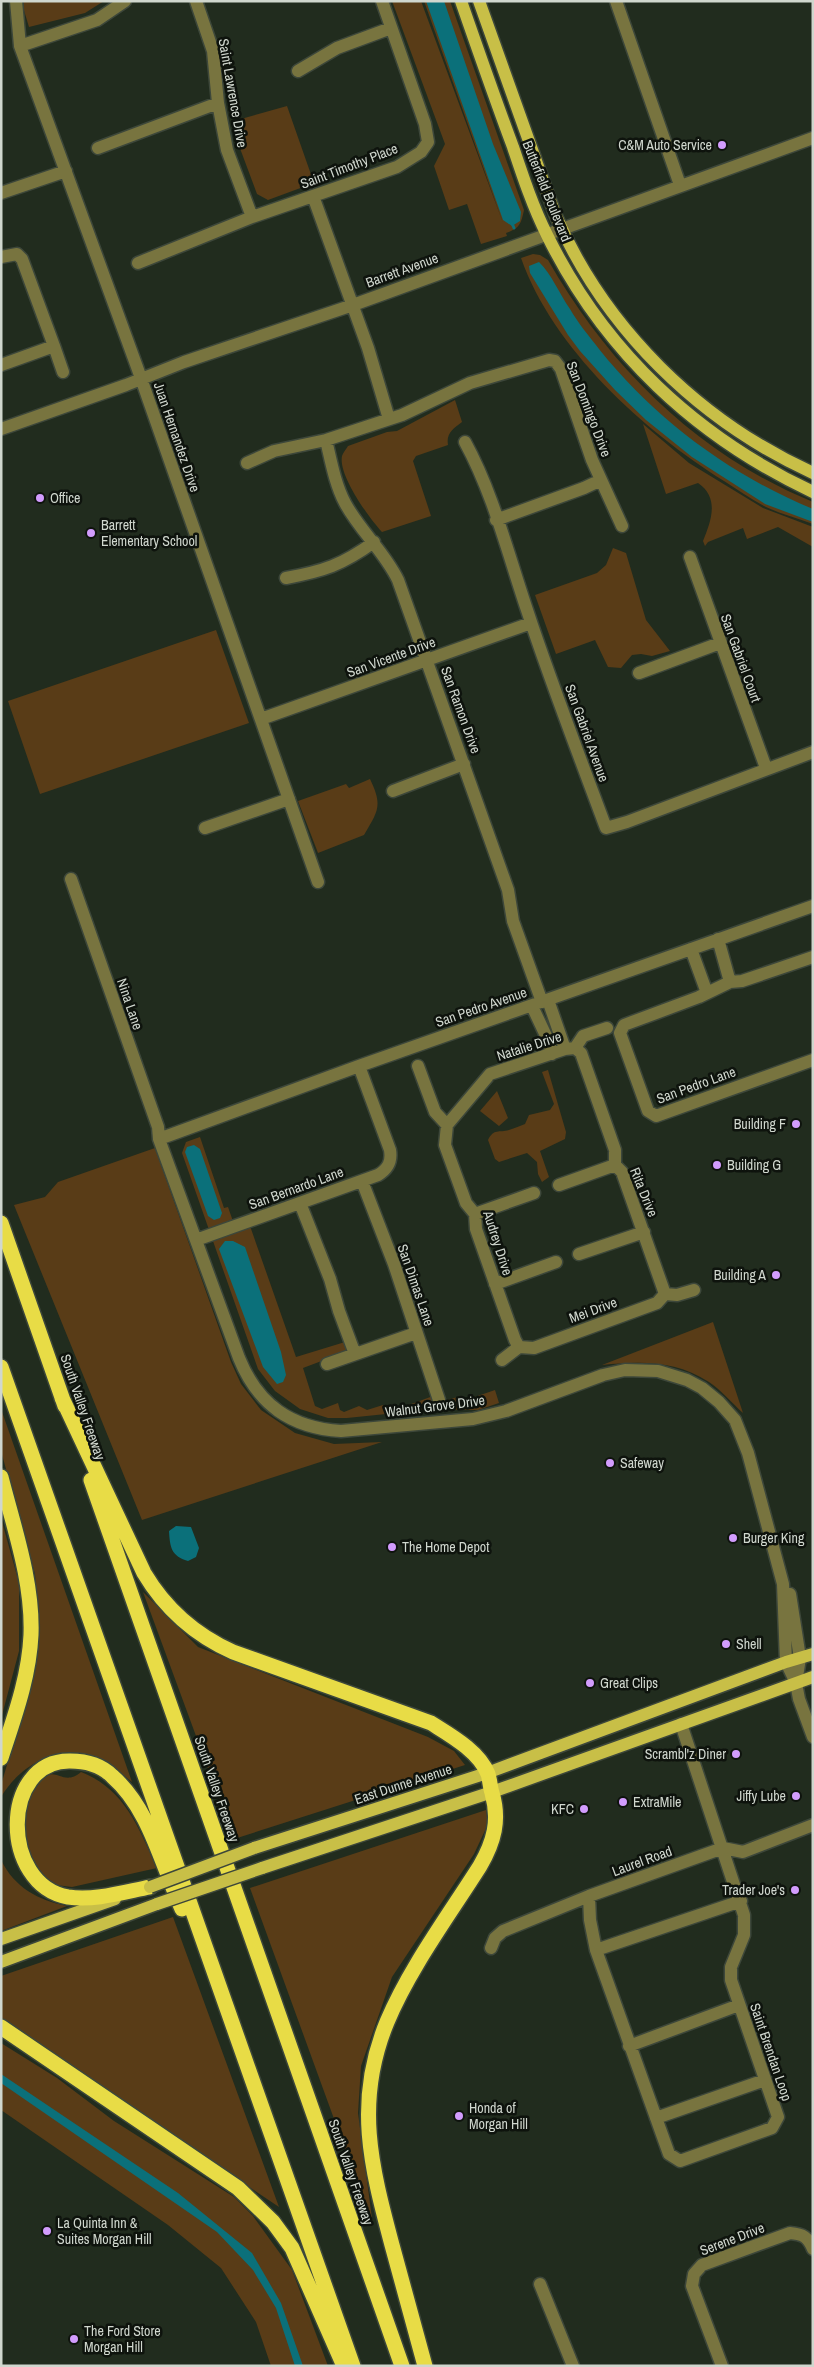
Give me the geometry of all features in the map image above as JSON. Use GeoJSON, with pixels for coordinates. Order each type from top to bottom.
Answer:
{"type":"FeatureCollection","features":[{"type":"Feature","properties":{"kind":"highway","name":"South Valley Freeway"},"geometry":{"type":"LineString","coordinates":[[1,1224],[402,2366]]}},
{"type":"Feature","properties":{"kind":"highway"},"geometry":{"type":"LineString","coordinates":[[1,1367],[353,2366]]}},
{"type":"Feature","properties":{"kind":"highway"},"geometry":{"type":"LineString","coordinates":[[62,1398],[144,1573],[162,1600],[186,1624],[215,1644],[233,1652],[431,1723],[470,1751],[487,1773],[495,1803],[496,1816],[492,1843],[480,1866],[395,2004],[380,2042],[370,2090],[368,2134],[372,2168],[425,2366]]}},
{"type":"Feature","properties":{"kind":"highway"},"geometry":{"type":"LineString","coordinates":[[1,1477],[24,1568],[31,1618],[27,1669],[1,1758]]}},
{"type":"Feature","properties":{"kind":"highway"},"geometry":{"type":"LineString","coordinates":[[2,1824],[7,1804],[14,1790],[27,1775],[40,1766],[52,1762],[87,1762],[111,1775],[124,1788],[142,1814],[174,1891],[226,2005]]}},
{"type":"Feature","properties":{"kind":"highway"},"geometry":{"type":"LineString","coordinates":[[9,1859],[21,1876],[37,1888],[68,1897],[104,1896],[150,1887]]}},
{"type":"Feature","properties":{"kind":"highway"},"geometry":{"type":"LineString","coordinates":[[1,2026],[238,2188],[261,2209],[292,2248],[344,2366]]}},
{"type":"Feature","properties":{"kind":"main road","name":"Butterfield Boulevard"},"geometry":{"type":"LineString","coordinates":[[461,1],[530,195],[546,234],[571,280],[600,323],[619,347],[683,411],[732,447],[785,479],[813,492]]}},
{"type":"Feature","properties":{"kind":"main road","name":"Butterfield Boulevard"},"geometry":{"type":"LineString","coordinates":[[479,1],[537,165],[562,229],[585,271],[610,309],[667,375],[692,397],[740,433],[793,464],[813,473]]}},
{"type":"Feature","properties":{"kind":"main road","name":"East Dunne Avenue"},"geometry":{"type":"LineString","coordinates":[[1,1939],[254,1848],[487,1773],[752,1677],[786,1662],[807,1656]]}},
{"type":"Feature","properties":{"kind":"main road"},"geometry":{"type":"LineString","coordinates":[[1,1962],[157,1904],[492,1792],[813,1677]]}},
{"type":"Feature","properties":{"kind":"street","name":"Juan Hernandez Drive"},"geometry":{"type":"LineString","coordinates":[[16,1],[20,46],[141,379],[318,882]]}},
{"type":"Feature","properties":{"kind":"street"},"geometry":{"type":"LineString","coordinates":[[20,46],[97,20],[124,1]]}},
{"type":"Feature","properties":{"kind":"street","name":"Saint Lawrence Drive"},"geometry":{"type":"LineString","coordinates":[[196,1],[213,51],[218,103],[227,150],[252,218]]}},
{"type":"Feature","properties":{"kind":"street","name":"Saint Timothy Place"},"geometry":{"type":"LineString","coordinates":[[138,262],[252,218],[397,167],[421,152],[428,142],[425,124],[382,1]]}},
{"type":"Feature","properties":{"kind":"street"},"geometry":{"type":"LineString","coordinates":[[616,1],[680,185]]}},
{"type":"Feature","properties":{"kind":"street"},"geometry":{"type":"LineString","coordinates":[[298,71],[337,48],[391,28]]}},
{"type":"Feature","properties":{"kind":"street"},"geometry":{"type":"LineString","coordinates":[[98,148],[218,103]]}},
{"type":"Feature","properties":{"kind":"street","name":"Barrett Avenue"},"geometry":{"type":"LineString","coordinates":[[1,429],[184,362],[353,305],[813,138]]}},
{"type":"Feature","properties":{"kind":"street"},"geometry":{"type":"LineString","coordinates":[[1,193],[66,171]]}},
{"type":"Feature","properties":{"kind":"street"},"geometry":{"type":"LineString","coordinates":[[314,196],[353,305],[390,419]]}},
{"type":"Feature","properties":{"kind":"street"},"geometry":{"type":"LineString","coordinates":[[1,257],[17,254],[22,259],[63,372]]}},
{"type":"Feature","properties":{"kind":"street"},"geometry":{"type":"LineString","coordinates":[[1,364],[54,346]]}},
{"type":"Feature","properties":{"kind":"street","name":"San Domingo Drive"},"geometry":{"type":"LineString","coordinates":[[247,463],[274,451],[326,440],[390,419],[422,406],[470,382],[549,360],[555,361],[561,369],[576,416],[601,480],[622,526]]}},
{"type":"Feature","properties":{"kind":"street","name":"San Ramon Drive"},"geometry":{"type":"LineString","coordinates":[[326,440],[344,502],[385,556],[398,580],[508,890],[513,921],[541,1003],[543,1031],[564,1050]]}},
{"type":"Feature","properties":{"kind":"street","name":"San Gabriel Avenue"},"geometry":{"type":"LineString","coordinates":[[465,442],[473,457],[606,828],[627,822],[766,768],[813,752]]}},
{"type":"Feature","properties":{"kind":"street"},"geometry":{"type":"LineString","coordinates":[[496,520],[601,480]]}},
{"type":"Feature","properties":{"kind":"street"},"geometry":{"type":"LineString","coordinates":[[286,578],[330,568],[355,556],[374,542]]}},
{"type":"Feature","properties":{"kind":"street","name":"San Gabriel Court"},"geometry":{"type":"LineString","coordinates":[[690,557],[766,768]]}},
{"type":"Feature","properties":{"kind":"street","name":"San Vicente Drive"},"geometry":{"type":"LineString","coordinates":[[260,719],[531,623]]}},
{"type":"Feature","properties":{"kind":"street"},"geometry":{"type":"LineString","coordinates":[[639,673],[720,643]]}},
{"type":"Feature","properties":{"kind":"street"},"geometry":{"type":"LineString","coordinates":[[393,791],[464,764]]}},
{"type":"Feature","properties":{"kind":"street"},"geometry":{"type":"LineString","coordinates":[[205,828],[289,799]]}},
{"type":"Feature","properties":{"kind":"street","name":"Nina Lane"},"geometry":{"type":"LineString","coordinates":[[71,879],[158,1127],[159,1139]]}},
{"type":"Feature","properties":{"kind":"street","name":"San Pedro Avenue"},"geometry":{"type":"LineString","coordinates":[[159,1139],[359,1066],[813,906]]}},
{"type":"Feature","properties":{"kind":"street"},"geometry":{"type":"LineString","coordinates":[[718,940],[730,982]]}},
{"type":"Feature","properties":{"kind":"street"},"geometry":{"type":"LineString","coordinates":[[691,949],[707,993]]}},
{"type":"Feature","properties":{"kind":"street","name":"San Pedro Lane"},"geometry":{"type":"LineString","coordinates":[[813,957],[742,980],[730,982],[707,993],[624,1025],[620,1033],[648,1111],[656,1116],[813,1060]]}},
{"type":"Feature","properties":{"kind":"street","name":"San Ramon Drive"},"geometry":{"type":"LineString","coordinates":[[541,1003],[558,1027],[564,1050]]}},
{"type":"Feature","properties":{"kind":"street"},"geometry":{"type":"LineString","coordinates":[[543,1031],[552,1033],[558,1027]]}},
{"type":"Feature","properties":{"kind":"street","name":"Natalie Drive"},"geometry":{"type":"LineString","coordinates":[[447,1124],[490,1074],[564,1050],[583,1036],[607,1028]]}},
{"type":"Feature","properties":{"kind":"street","name":"Rita Drive"},"geometry":{"type":"LineString","coordinates":[[564,1050],[581,1054],[615,1150],[615,1165],[622,1172],[664,1294]]}},
{"type":"Feature","properties":{"kind":"street","name":"San Bernardo Lane"},"geometry":{"type":"LineString","coordinates":[[196,1240],[362,1181],[378,1175],[387,1169],[392,1158],[390,1150],[359,1066]]}},
{"type":"Feature","properties":{"kind":"street"},"geometry":{"type":"LineString","coordinates":[[418,1066],[435,1112],[447,1124]]}},
{"type":"Feature","properties":{"kind":"street","name":"Audrey Drive"},"geometry":{"type":"LineString","coordinates":[[447,1124],[445,1145],[466,1202],[475,1214],[476,1229],[514,1340],[519,1347]]}},
{"type":"Feature","properties":{"kind":"street","name":"Walnut Grove Drive"},"geometry":{"type":"LineString","coordinates":[[159,1139],[245,1372],[252,1385],[274,1409],[306,1425],[323,1430],[341,1431],[474,1419],[506,1411],[625,1370],[658,1371],[687,1380],[702,1388],[719,1402],[735,1420],[748,1454],[783,1584],[786,1662],[796,1683],[799,1699],[813,1737]]}},
{"type":"Feature","properties":{"kind":"street"},"geometry":{"type":"LineString","coordinates":[[559,1185],[615,1165]]}},
{"type":"Feature","properties":{"kind":"street","name":"San Dimas Lane"},"geometry":{"type":"LineString","coordinates":[[362,1181],[394,1264],[439,1400]]}},
{"type":"Feature","properties":{"kind":"street"},"geometry":{"type":"LineString","coordinates":[[475,1214],[534,1194]]}},
{"type":"Feature","properties":{"kind":"street"},"geometry":{"type":"LineString","coordinates":[[300,1203],[330,1278],[339,1311],[355,1354]]}},
{"type":"Feature","properties":{"kind":"street"},"geometry":{"type":"LineString","coordinates":[[579,1254],[644,1232]]}},
{"type":"Feature","properties":{"kind":"street"},"geometry":{"type":"LineString","coordinates":[[495,1284],[556,1262]]}},
{"type":"Feature","properties":{"kind":"street","name":"Mei Drive"},"geometry":{"type":"LineString","coordinates":[[519,1347],[534,1348],[657,1303],[664,1294],[677,1295],[694,1290]]}},
{"type":"Feature","properties":{"kind":"street"},"geometry":{"type":"LineString","coordinates":[[327,1364],[416,1333]]}},
{"type":"Feature","properties":{"kind":"street"},"geometry":{"type":"LineString","coordinates":[[502,1360],[519,1347]]}},
{"type":"Feature","properties":{"kind":"street","name":"Walnut Grove Drive"},"geometry":{"type":"LineString","coordinates":[[783,1584],[790,1594],[807,1656],[796,1683]]}},
{"type":"Feature","properties":{"kind":"street","name":"Saint Brendan Loop"},"geometry":{"type":"LineString","coordinates":[[589,1896],[590,1920],[596,1950],[669,2154],[680,2161],[772,2128],[778,2117],[731,1980],[731,1968],[744,1936],[744,1915],[741,1901],[681,1724]]}},
{"type":"Feature","properties":{"kind":"street","name":"Laurel Road"},"geometry":{"type":"LineString","coordinates":[[491,1948],[495,1938],[503,1930],[589,1896],[723,1848],[743,1852],[813,1825]]}},
{"type":"Feature","properties":{"kind":"street"},"geometry":{"type":"LineString","coordinates":[[596,1950],[741,1901]]}},
{"type":"Feature","properties":{"kind":"street"},"geometry":{"type":"LineString","coordinates":[[629,2046],[739,2005]]}},
{"type":"Feature","properties":{"kind":"street"},"geometry":{"type":"LineString","coordinates":[[656,2118],[765,2080]]}},
{"type":"Feature","properties":{"kind":"street","name":"Serene Drive"},"geometry":{"type":"LineString","coordinates":[[722,2366],[692,2286],[694,2274],[702,2265],[790,2233],[802,2234],[810,2242],[813,2249]]}},
{"type":"Feature","properties":{"kind":"street"},"geometry":{"type":"LineString","coordinates":[[540,2284],[573,2366]]}},
{"type":"Feature","properties":{"kind":"shaded area"},"geometry":{"type":"Polygon","coordinates":[[[24,1],[104,1],[85,13],[29,27],[23,7],[24,1]]]}},
{"type":"Feature","properties":{"kind":"shaded area"},"geometry":{"type":"Polygon","coordinates":[[[392,1],[421,1],[503,223],[424,1],[450,1],[524,210],[519,225],[506,233],[507,236],[481,244],[467,204],[449,210],[434,166],[445,144],[392,1]]]}},
{"type":"Feature","properties":{"kind":"shaded area"},"geometry":{"type":"Polygon","coordinates":[[[287,106],[314,183],[268,200],[257,194],[238,143],[234,121],[287,106]]]}},
{"type":"Feature","properties":{"kind":"shaded area"},"geometry":{"type":"Polygon","coordinates":[[[533,254],[540,255],[548,260],[572,299],[599,336],[628,371],[660,404],[695,433],[732,459],[771,482],[813,502],[813,524],[761,504],[694,461],[663,438],[604,385],[555,324],[536,292],[521,258],[533,254]]]}},
{"type":"Feature","properties":{"kind":"shaded area"},"geometry":{"type":"Polygon","coordinates":[[[455,400],[462,422],[449,434],[448,445],[416,456],[413,461],[431,516],[382,532],[349,485],[342,464],[343,454],[348,446],[387,432],[397,431],[455,400]]]}},
{"type":"Feature","properties":{"kind":"shaded area"},"geometry":{"type":"Polygon","coordinates":[[[643,424],[689,463],[763,508],[813,527],[813,547],[778,527],[747,539],[743,528],[708,542],[705,546],[703,541],[709,526],[712,510],[709,496],[698,483],[666,494],[643,424]]]}},
{"type":"Feature","properties":{"kind":"shaded area"},"geometry":{"type":"Polygon","coordinates":[[[613,548],[626,553],[646,620],[670,651],[652,656],[632,655],[621,668],[608,667],[595,640],[556,654],[535,595],[597,573],[606,565],[613,548]]]}},
{"type":"Feature","properties":{"kind":"shaded area"},"geometry":{"type":"Polygon","coordinates":[[[216,630],[249,723],[40,794],[8,701],[216,630]]]}},
{"type":"Feature","properties":{"kind":"shaded area"},"geometry":{"type":"Polygon","coordinates":[[[370,779],[378,802],[373,820],[364,835],[318,853],[298,801],[346,784],[349,788],[370,779]]]}},
{"type":"Feature","properties":{"kind":"shaded area"},"geometry":{"type":"Polygon","coordinates":[[[548,1070],[566,1132],[565,1139],[540,1151],[549,1177],[542,1182],[538,1174],[537,1162],[527,1153],[499,1162],[495,1159],[488,1140],[495,1132],[509,1130],[525,1124],[529,1115],[550,1110],[554,1104],[542,1072],[548,1070]]]}},
{"type":"Feature","properties":{"kind":"shaded area"},"geometry":{"type":"Polygon","coordinates":[[[497,1091],[508,1118],[499,1126],[480,1111],[497,1091]]]}},
{"type":"Feature","properties":{"kind":"shaded area"},"geometry":{"type":"Polygon","coordinates":[[[200,1137],[224,1208],[228,1207],[236,1230],[250,1226],[296,1357],[345,1342],[348,1351],[303,1368],[315,1406],[322,1409],[338,1403],[340,1410],[344,1412],[359,1406],[367,1410],[383,1405],[395,1410],[433,1396],[436,1404],[457,1397],[460,1402],[495,1390],[499,1403],[478,1410],[435,1409],[347,1418],[328,1418],[300,1409],[275,1391],[258,1369],[182,1153],[186,1142],[200,1137]]]}},
{"type":"Feature","properties":{"kind":"shaded area"},"geometry":{"type":"Polygon","coordinates":[[[155,1148],[231,1362],[241,1384],[261,1410],[295,1433],[334,1444],[382,1442],[142,1520],[14,1205],[45,1197],[58,1182],[155,1148]]]}},
{"type":"Feature","properties":{"kind":"shaded area"},"geometry":{"type":"Polygon","coordinates":[[[713,1322],[743,1413],[709,1382],[683,1370],[670,1366],[644,1363],[602,1365],[713,1322]]]}},
{"type":"Feature","properties":{"kind":"shaded area"},"geometry":{"type":"Polygon","coordinates":[[[1,1409],[132,1782],[108,1764],[89,1756],[59,1754],[45,1758],[21,1773],[1,1797],[1,1785],[35,1671],[39,1631],[35,1574],[1,1451],[1,1409]]]}},
{"type":"Feature","properties":{"kind":"shaded area"},"geometry":{"type":"Polygon","coordinates":[[[1,1518],[19,1583],[19,1651],[1,1719],[1,1518]]]}},
{"type":"Feature","properties":{"kind":"shaded area"},"geometry":{"type":"Polygon","coordinates":[[[143,1592],[198,1647],[428,1737],[454,1751],[465,1765],[234,1839],[143,1592]]]}},
{"type":"Feature","properties":{"kind":"shaded area"},"geometry":{"type":"Polygon","coordinates":[[[81,1772],[96,1779],[120,1800],[137,1825],[157,1868],[72,1887],[56,1885],[26,1866],[21,1799],[48,1775],[52,1774],[67,1778],[76,1776],[81,1772]]]}},
{"type":"Feature","properties":{"kind":"shaded area"},"geometry":{"type":"Polygon","coordinates":[[[486,1810],[488,1824],[474,1854],[392,1977],[361,2066],[358,2113],[373,2226],[250,1888],[486,1810]]]}},
{"type":"Feature","properties":{"kind":"shaded area"},"geometry":{"type":"Polygon","coordinates":[[[1,1860],[13,1878],[28,1891],[46,1900],[67,1906],[1,1931],[1,1860]]]}},
{"type":"Feature","properties":{"kind":"shaded area"},"geometry":{"type":"Polygon","coordinates":[[[173,1917],[279,2207],[1,2021],[1,1976],[173,1917]]]}},
{"type":"Feature","properties":{"kind":"shaded area"},"geometry":{"type":"Polygon","coordinates":[[[1,2043],[57,2078],[114,2121],[234,2197],[253,2216],[292,2270],[328,2366],[271,2366],[256,2322],[221,2268],[168,2225],[1,2110],[1,2043]]]}},
{"type":"Feature","properties":{"kind":"water"},"geometry":{"type":"Polygon","coordinates":[[[426,1],[444,1],[493,144],[521,212],[520,221],[512,226],[503,220],[426,1]]]}},
{"type":"Feature","properties":{"kind":"water"},"geometry":{"type":"Polygon","coordinates":[[[539,262],[548,273],[573,314],[599,349],[644,399],[669,421],[724,462],[752,480],[813,509],[813,522],[765,504],[692,457],[646,420],[615,390],[568,335],[530,273],[529,266],[539,262]]]}},
{"type":"Feature","properties":{"kind":"water"},"geometry":{"type":"Polygon","coordinates":[[[194,1145],[200,1149],[222,1213],[220,1218],[214,1220],[208,1216],[185,1152],[187,1147],[194,1145]]]}},
{"type":"Feature","properties":{"kind":"water"},"geometry":{"type":"Polygon","coordinates":[[[225,1241],[233,1241],[245,1247],[281,1352],[286,1375],[283,1382],[277,1384],[263,1367],[219,1249],[225,1241]]]}},
{"type":"Feature","properties":{"kind":"water"},"geometry":{"type":"Polygon","coordinates":[[[176,1526],[191,1527],[199,1548],[196,1557],[188,1561],[182,1559],[172,1550],[169,1531],[176,1526]]]}},
{"type":"Feature","properties":{"kind":"water"},"geometry":{"type":"Polygon","coordinates":[[[1,2074],[178,2193],[252,2253],[281,2303],[303,2366],[295,2366],[276,2308],[253,2270],[217,2232],[1,2083],[1,2074]]]}},
{"type":"Feature","properties":{"kind":"waterway"},"geometry":{"type":"LineString","coordinates":[[511,221],[514,228]]}},
{"type":"Feature","properties":{"kind":"place","name":"C&M Auto Service"},"geometry":{"type":"Point","coordinates":[722,145]}},
{"type":"Feature","properties":{"kind":"place","name":"Office"},"geometry":{"type":"Point","coordinates":[40,498]}},
{"type":"Feature","properties":{"kind":"place","name":"Barrett Elementary School"},"geometry":{"type":"Point","coordinates":[91,533]}},
{"type":"Feature","properties":{"kind":"place","name":"Building F"},"geometry":{"type":"Point","coordinates":[796,1124]}},
{"type":"Feature","properties":{"kind":"place","name":"Building G"},"geometry":{"type":"Point","coordinates":[717,1165]}},
{"type":"Feature","properties":{"kind":"place","name":"Building A"},"geometry":{"type":"Point","coordinates":[776,1275]}},
{"type":"Feature","properties":{"kind":"place","name":"Safeway"},"geometry":{"type":"Point","coordinates":[610,1463]}},
{"type":"Feature","properties":{"kind":"place","name":"Burger King"},"geometry":{"type":"Point","coordinates":[733,1538]}},
{"type":"Feature","properties":{"kind":"place","name":"The Home Depot"},"geometry":{"type":"Point","coordinates":[392,1547]}},
{"type":"Feature","properties":{"kind":"place","name":"Shell"},"geometry":{"type":"Point","coordinates":[726,1644]}},
{"type":"Feature","properties":{"kind":"place","name":"Great Clips"},"geometry":{"type":"Point","coordinates":[590,1683]}},
{"type":"Feature","properties":{"kind":"place","name":"Scrambl'z Diner"},"geometry":{"type":"Point","coordinates":[736,1754]}},
{"type":"Feature","properties":{"kind":"place","name":"Jiffy Lube"},"geometry":{"type":"Point","coordinates":[796,1796]}},
{"type":"Feature","properties":{"kind":"place","name":"ExtraMile"},"geometry":{"type":"Point","coordinates":[623,1802]}},
{"type":"Feature","properties":{"kind":"place","name":"KFC"},"geometry":{"type":"Point","coordinates":[584,1809]}},
{"type":"Feature","properties":{"kind":"place","name":"Trader Joe's"},"geometry":{"type":"Point","coordinates":[795,1890]}},
{"type":"Feature","properties":{"kind":"place","name":"Honda of Morgan Hill"},"geometry":{"type":"Point","coordinates":[459,2116]}},
{"type":"Feature","properties":{"kind":"place","name":"La Quinta Inn & Suites Morgan Hill"},"geometry":{"type":"Point","coordinates":[47,2231]}},
{"type":"Feature","properties":{"kind":"place","name":"The Ford Store Morgan Hill"},"geometry":{"type":"Point","coordinates":[74,2339]}}]}
